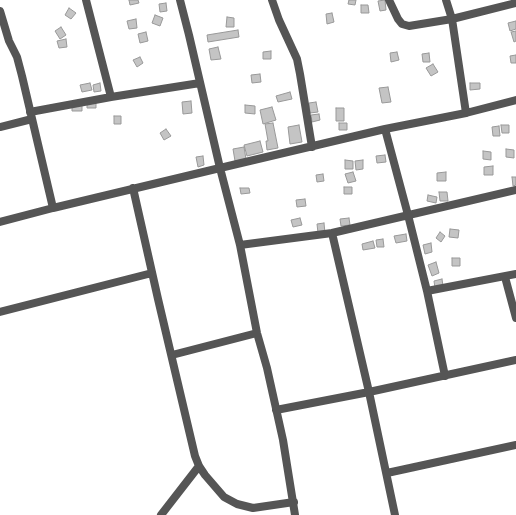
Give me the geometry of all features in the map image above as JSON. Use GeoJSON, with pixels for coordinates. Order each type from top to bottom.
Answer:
{"type":"FeatureCollection","features":[{"type":"Feature","properties":{"kind":"street"},"geometry":{"type":"LineString","coordinates":[[86,0],[111,97]]}},
{"type":"Feature","properties":{"kind":"street"},"geometry":{"type":"LineString","coordinates":[[182,0],[220,168],[240,245],[257,333],[283,440],[296,515]]}},
{"type":"Feature","properties":{"kind":"street"},"geometry":{"type":"LineString","coordinates":[[272,0],[297,59],[312,147]]}},
{"type":"Feature","properties":{"kind":"street"},"geometry":{"type":"LineString","coordinates":[[389,0],[402,24],[409,26],[452,19],[516,3]]}},
{"type":"Feature","properties":{"kind":"street"},"geometry":{"type":"LineString","coordinates":[[446,0],[452,19],[466,113]]}},
{"type":"Feature","properties":{"kind":"street"},"geometry":{"type":"LineString","coordinates":[[0,11],[9,41],[17,58],[53,208]]}},
{"type":"Feature","properties":{"kind":"street"},"geometry":{"type":"LineString","coordinates":[[0,43],[9,41]]}},
{"type":"Feature","properties":{"kind":"street"},"geometry":{"type":"LineString","coordinates":[[0,127],[31,116],[111,97],[200,83]]}},
{"type":"Feature","properties":{"kind":"street"},"geometry":{"type":"LineString","coordinates":[[0,222],[133,188],[385,129],[466,113],[516,100]]}},
{"type":"Feature","properties":{"kind":"street"},"geometry":{"type":"LineString","coordinates":[[385,129],[427,291],[445,376]]}},
{"type":"Feature","properties":{"kind":"street"},"geometry":{"type":"LineString","coordinates":[[133,188],[195,456],[199,466],[205,476],[224,497],[237,504],[253,508],[294,502]]}},
{"type":"Feature","properties":{"kind":"street"},"geometry":{"type":"LineString","coordinates":[[240,245],[332,234],[516,190]]}},
{"type":"Feature","properties":{"kind":"street"},"geometry":{"type":"LineString","coordinates":[[332,234],[369,392],[395,515]]}},
{"type":"Feature","properties":{"kind":"street"},"geometry":{"type":"LineString","coordinates":[[0,312],[152,273]]}},
{"type":"Feature","properties":{"kind":"street"},"geometry":{"type":"LineString","coordinates":[[427,291],[516,274]]}},
{"type":"Feature","properties":{"kind":"street"},"geometry":{"type":"LineString","coordinates":[[505,277],[516,318]]}},
{"type":"Feature","properties":{"kind":"street"},"geometry":{"type":"LineString","coordinates":[[172,355],[257,333]]}},
{"type":"Feature","properties":{"kind":"street"},"geometry":{"type":"LineString","coordinates":[[276,410],[369,392],[516,360]]}},
{"type":"Feature","properties":{"kind":"street"},"geometry":{"type":"LineString","coordinates":[[387,473],[516,445]]}},
{"type":"Feature","properties":{"kind":"street"},"geometry":{"type":"LineString","coordinates":[[161,515],[199,466]]}},
{"type":"Feature","properties":{"kind":"building"},"geometry":{"type":"Polygon","coordinates":[[[129,0],[138,0],[139,3],[130,5],[129,0]]]}},
{"type":"Feature","properties":{"kind":"building"},"geometry":{"type":"Polygon","coordinates":[[[349,0],[356,0],[355,5],[348,4],[349,0]]]}},
{"type":"Feature","properties":{"kind":"building"},"geometry":{"type":"Polygon","coordinates":[[[385,0],[386,10],[380,11],[378,1],[385,0]]]}},
{"type":"Feature","properties":{"kind":"building"},"geometry":{"type":"Polygon","coordinates":[[[166,3],[167,11],[160,12],[159,4],[166,3]]]}},
{"type":"Feature","properties":{"kind":"building"},"geometry":{"type":"Polygon","coordinates":[[[361,5],[368,5],[369,13],[361,13],[361,5]]]}},
{"type":"Feature","properties":{"kind":"building"},"geometry":{"type":"Polygon","coordinates":[[[69,8],[76,13],[71,19],[65,15],[69,8]]]}},
{"type":"Feature","properties":{"kind":"building"},"geometry":{"type":"Polygon","coordinates":[[[332,13],[334,22],[327,24],[326,14],[332,13]]]}},
{"type":"Feature","properties":{"kind":"building"},"geometry":{"type":"Polygon","coordinates":[[[155,15],[163,18],[160,26],[152,23],[155,15]]]}},
{"type":"Feature","properties":{"kind":"building"},"geometry":{"type":"Polygon","coordinates":[[[227,17],[234,18],[234,27],[226,27],[227,17]]]}},
{"type":"Feature","properties":{"kind":"building"},"geometry":{"type":"Polygon","coordinates":[[[136,19],[137,28],[129,29],[127,21],[136,19]]]}},
{"type":"Feature","properties":{"kind":"building"},"geometry":{"type":"Polygon","coordinates":[[[516,21],[516,29],[510,31],[508,23],[516,21]]]}},
{"type":"Feature","properties":{"kind":"building"},"geometry":{"type":"Polygon","coordinates":[[[61,27],[66,35],[60,39],[55,31],[61,27]]]}},
{"type":"Feature","properties":{"kind":"building"},"geometry":{"type":"Polygon","coordinates":[[[238,30],[239,37],[208,42],[207,35],[238,30]]]}},
{"type":"Feature","properties":{"kind":"building"},"geometry":{"type":"Polygon","coordinates":[[[516,31],[516,41],[514,42],[511,32],[516,31]]]}},
{"type":"Feature","properties":{"kind":"building"},"geometry":{"type":"Polygon","coordinates":[[[146,32],[148,41],[140,43],[138,34],[146,32]]]}},
{"type":"Feature","properties":{"kind":"building"},"geometry":{"type":"Polygon","coordinates":[[[66,39],[67,47],[59,48],[57,41],[66,39]]]}},
{"type":"Feature","properties":{"kind":"building"},"geometry":{"type":"Polygon","coordinates":[[[218,47],[221,59],[211,60],[209,49],[218,47]]]}},
{"type":"Feature","properties":{"kind":"building"},"geometry":{"type":"Polygon","coordinates":[[[271,51],[271,59],[263,59],[263,52],[271,51]]]}},
{"type":"Feature","properties":{"kind":"building"},"geometry":{"type":"Polygon","coordinates":[[[397,52],[399,60],[391,62],[390,53],[397,52]]]}},
{"type":"Feature","properties":{"kind":"building"},"geometry":{"type":"Polygon","coordinates":[[[429,53],[430,62],[423,62],[422,54],[429,53]]]}},
{"type":"Feature","properties":{"kind":"building"},"geometry":{"type":"Polygon","coordinates":[[[516,55],[516,63],[511,63],[510,56],[516,55]]]}},
{"type":"Feature","properties":{"kind":"building"},"geometry":{"type":"Polygon","coordinates":[[[140,57],[143,63],[137,67],[133,60],[140,57]]]}},
{"type":"Feature","properties":{"kind":"building"},"geometry":{"type":"Polygon","coordinates":[[[433,64],[438,72],[431,76],[426,68],[433,64]]]}},
{"type":"Feature","properties":{"kind":"building"},"geometry":{"type":"Polygon","coordinates":[[[260,74],[261,82],[252,83],[251,75],[260,74]]]}},
{"type":"Feature","properties":{"kind":"building"},"geometry":{"type":"Polygon","coordinates":[[[90,83],[92,90],[82,92],[80,85],[90,83]]]}},
{"type":"Feature","properties":{"kind":"building"},"geometry":{"type":"Polygon","coordinates":[[[100,83],[101,91],[94,92],[93,85],[100,83]]]}},
{"type":"Feature","properties":{"kind":"building"},"geometry":{"type":"Polygon","coordinates":[[[470,83],[480,83],[480,89],[470,90],[470,83]]]}},
{"type":"Feature","properties":{"kind":"building"},"geometry":{"type":"Polygon","coordinates":[[[388,87],[391,102],[382,103],[379,88],[388,87]]]}},
{"type":"Feature","properties":{"kind":"building"},"geometry":{"type":"Polygon","coordinates":[[[290,92],[292,99],[278,102],[276,96],[290,92]]]}},
{"type":"Feature","properties":{"kind":"building"},"geometry":{"type":"Polygon","coordinates":[[[191,101],[192,113],[183,114],[182,102],[191,101]]]}},
{"type":"Feature","properties":{"kind":"building"},"geometry":{"type":"Polygon","coordinates":[[[87,102],[96,102],[96,108],[87,108],[87,102]]]}},
{"type":"Feature","properties":{"kind":"building"},"geometry":{"type":"Polygon","coordinates":[[[316,102],[318,112],[310,113],[309,103],[316,102]]]}},
{"type":"Feature","properties":{"kind":"building"},"geometry":{"type":"Polygon","coordinates":[[[72,103],[82,103],[82,111],[72,111],[72,103]]]}},
{"type":"Feature","properties":{"kind":"building"},"geometry":{"type":"Polygon","coordinates":[[[245,105],[255,106],[255,114],[245,113],[245,105]]]}},
{"type":"Feature","properties":{"kind":"building"},"geometry":{"type":"Polygon","coordinates":[[[272,107],[276,120],[263,124],[260,110],[272,107]]]}},
{"type":"Feature","properties":{"kind":"building"},"geometry":{"type":"Polygon","coordinates":[[[336,108],[344,108],[344,121],[336,121],[336,108]]]}},
{"type":"Feature","properties":{"kind":"building"},"geometry":{"type":"Polygon","coordinates":[[[319,114],[320,120],[312,122],[311,115],[319,114]]]}},
{"type":"Feature","properties":{"kind":"building"},"geometry":{"type":"Polygon","coordinates":[[[114,116],[121,116],[121,124],[114,124],[114,116]]]}},
{"type":"Feature","properties":{"kind":"building"},"geometry":{"type":"Polygon","coordinates":[[[273,123],[278,148],[267,150],[266,141],[268,141],[265,124],[273,123]]]}},
{"type":"Feature","properties":{"kind":"building"},"geometry":{"type":"Polygon","coordinates":[[[339,123],[347,123],[347,130],[339,130],[339,123]]]}},
{"type":"Feature","properties":{"kind":"building"},"geometry":{"type":"Polygon","coordinates":[[[299,125],[302,142],[290,144],[288,127],[299,125]]]}},
{"type":"Feature","properties":{"kind":"building"},"geometry":{"type":"Polygon","coordinates":[[[501,125],[509,125],[509,133],[502,133],[501,125]]]}},
{"type":"Feature","properties":{"kind":"building"},"geometry":{"type":"Polygon","coordinates":[[[499,126],[500,136],[493,136],[492,127],[499,126]]]}},
{"type":"Feature","properties":{"kind":"building"},"geometry":{"type":"Polygon","coordinates":[[[166,129],[171,136],[164,140],[160,133],[166,129]]]}},
{"type":"Feature","properties":{"kind":"building"},"geometry":{"type":"Polygon","coordinates":[[[260,141],[263,152],[247,156],[244,145],[260,141]]]}},
{"type":"Feature","properties":{"kind":"building"},"geometry":{"type":"Polygon","coordinates":[[[244,147],[246,159],[235,161],[233,149],[244,147]]]}},
{"type":"Feature","properties":{"kind":"building"},"geometry":{"type":"Polygon","coordinates":[[[506,149],[514,150],[514,158],[506,157],[506,149]]]}},
{"type":"Feature","properties":{"kind":"building"},"geometry":{"type":"Polygon","coordinates":[[[483,151],[491,152],[491,160],[483,159],[483,151]]]}},
{"type":"Feature","properties":{"kind":"building"},"geometry":{"type":"Polygon","coordinates":[[[385,155],[386,162],[377,163],[376,156],[385,155]]]}},
{"type":"Feature","properties":{"kind":"building"},"geometry":{"type":"Polygon","coordinates":[[[203,156],[204,165],[198,167],[196,157],[203,156]]]}},
{"type":"Feature","properties":{"kind":"building"},"geometry":{"type":"Polygon","coordinates":[[[345,160],[353,161],[353,169],[345,169],[345,160]]]}},
{"type":"Feature","properties":{"kind":"building"},"geometry":{"type":"Polygon","coordinates":[[[363,160],[363,169],[356,170],[355,161],[363,160]]]}},
{"type":"Feature","properties":{"kind":"building"},"geometry":{"type":"Polygon","coordinates":[[[493,166],[493,175],[484,175],[484,167],[493,166]]]}},
{"type":"Feature","properties":{"kind":"building"},"geometry":{"type":"Polygon","coordinates":[[[353,172],[356,181],[348,183],[345,174],[353,172]]]}},
{"type":"Feature","properties":{"kind":"building"},"geometry":{"type":"Polygon","coordinates":[[[446,172],[446,181],[437,181],[437,173],[446,172]]]}},
{"type":"Feature","properties":{"kind":"building"},"geometry":{"type":"Polygon","coordinates":[[[323,174],[324,181],[317,182],[316,175],[323,174]]]}},
{"type":"Feature","properties":{"kind":"building"},"geometry":{"type":"Polygon","coordinates":[[[512,177],[516,177],[516,185],[513,186],[512,177]]]}},
{"type":"Feature","properties":{"kind":"building"},"geometry":{"type":"Polygon","coordinates":[[[344,187],[352,187],[352,194],[344,194],[344,187]]]}},
{"type":"Feature","properties":{"kind":"building"},"geometry":{"type":"Polygon","coordinates":[[[240,188],[249,188],[250,193],[241,194],[240,188]]]}},
{"type":"Feature","properties":{"kind":"building"},"geometry":{"type":"Polygon","coordinates":[[[439,192],[447,192],[448,201],[440,201],[439,192]]]}},
{"type":"Feature","properties":{"kind":"building"},"geometry":{"type":"Polygon","coordinates":[[[428,195],[437,197],[436,203],[427,201],[428,195]]]}},
{"type":"Feature","properties":{"kind":"building"},"geometry":{"type":"Polygon","coordinates":[[[305,199],[306,206],[297,207],[296,200],[305,199]]]}},
{"type":"Feature","properties":{"kind":"building"},"geometry":{"type":"Polygon","coordinates":[[[300,218],[302,225],[293,227],[291,220],[300,218]]]}},
{"type":"Feature","properties":{"kind":"building"},"geometry":{"type":"Polygon","coordinates":[[[349,218],[350,225],[341,226],[340,219],[349,218]]]}},
{"type":"Feature","properties":{"kind":"building"},"geometry":{"type":"Polygon","coordinates":[[[324,223],[325,233],[318,233],[317,224],[324,223]]]}},
{"type":"Feature","properties":{"kind":"building"},"geometry":{"type":"Polygon","coordinates":[[[450,229],[459,230],[458,238],[449,237],[450,229]]]}},
{"type":"Feature","properties":{"kind":"building"},"geometry":{"type":"Polygon","coordinates":[[[440,232],[445,236],[441,242],[436,238],[440,232]]]}},
{"type":"Feature","properties":{"kind":"building"},"geometry":{"type":"Polygon","coordinates":[[[406,234],[407,241],[396,243],[394,236],[406,234]]]}},
{"type":"Feature","properties":{"kind":"building"},"geometry":{"type":"Polygon","coordinates":[[[383,239],[384,247],[377,247],[376,240],[383,239]]]}},
{"type":"Feature","properties":{"kind":"building"},"geometry":{"type":"Polygon","coordinates":[[[373,241],[375,248],[363,250],[362,244],[373,241]]]}},
{"type":"Feature","properties":{"kind":"building"},"geometry":{"type":"Polygon","coordinates":[[[431,243],[432,252],[425,254],[423,245],[431,243]]]}},
{"type":"Feature","properties":{"kind":"building"},"geometry":{"type":"Polygon","coordinates":[[[452,258],[460,258],[460,266],[452,266],[452,258]]]}},
{"type":"Feature","properties":{"kind":"building"},"geometry":{"type":"Polygon","coordinates":[[[436,262],[439,273],[432,276],[428,265],[436,262]]]}},
{"type":"Feature","properties":{"kind":"building"},"geometry":{"type":"Polygon","coordinates":[[[442,279],[443,286],[435,288],[434,281],[442,279]]]}}]}
